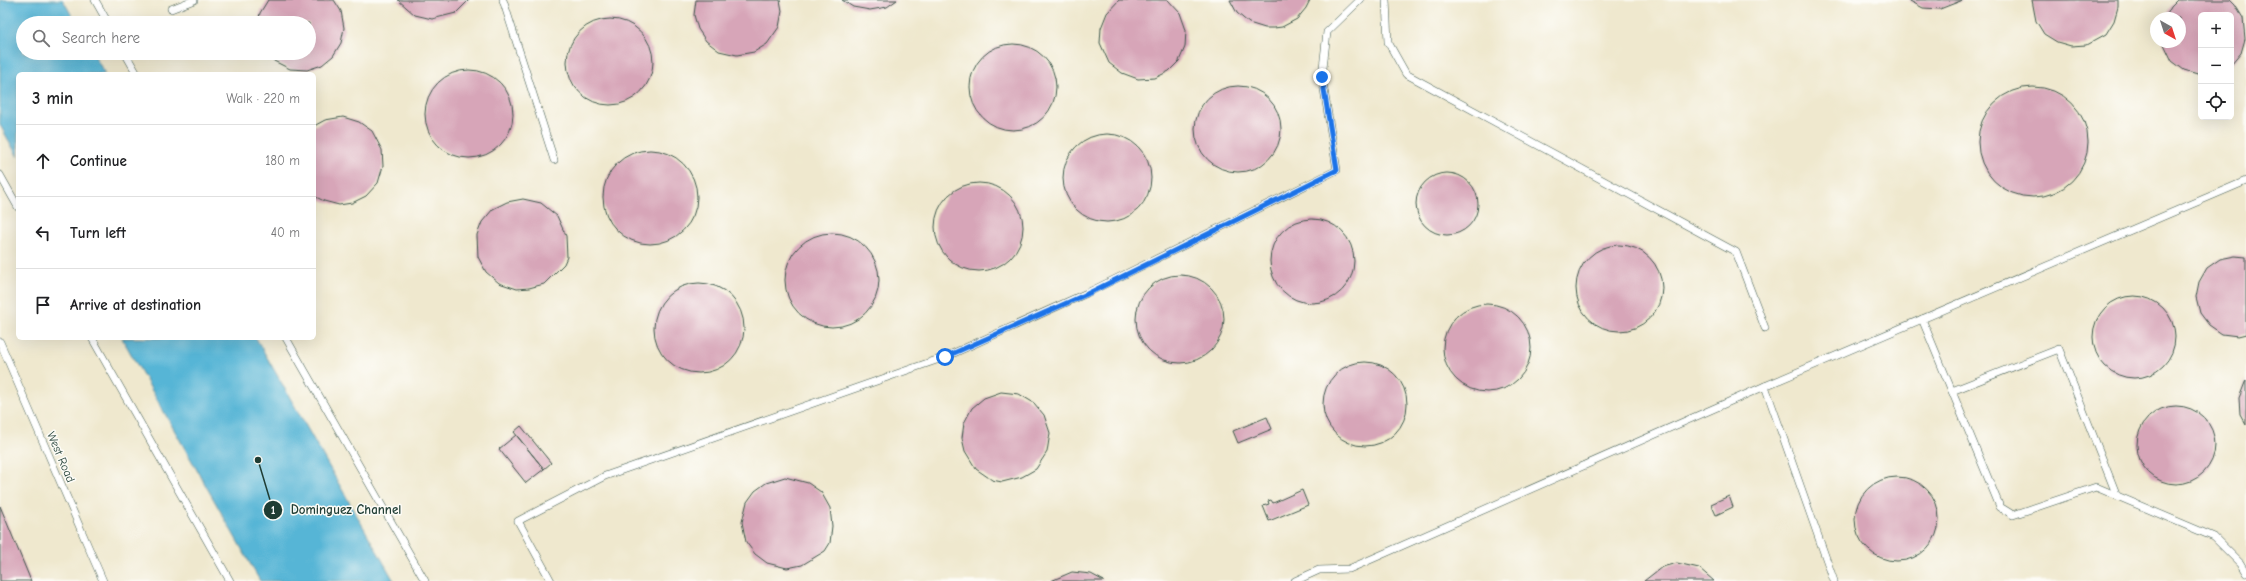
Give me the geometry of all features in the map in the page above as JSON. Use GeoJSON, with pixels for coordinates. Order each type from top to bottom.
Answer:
{"type":"FeatureCollection","features":[{"type":"Feature","properties":{"kind":"lane"},"geometry":{"type":"LineString","coordinates":[[95,0],[104,16]]}},
{"type":"Feature","properties":{"kind":"lane"},"geometry":{"type":"LineString","coordinates":[[171,9],[194,0]]}},
{"type":"Feature","properties":{"kind":"lane"},"geometry":{"type":"LineString","coordinates":[[503,0],[554,160]]}},
{"type":"Feature","properties":{"kind":"lane"},"geometry":{"type":"LineString","coordinates":[[551,581],[518,521],[605,476],[945,357],[1087,294],[1337,170],[1322,77],[1327,32],[1360,0]]}},
{"type":"Feature","properties":{"kind":"lane"},"geometry":{"type":"LineString","coordinates":[[1386,0],[1388,42],[1406,74],[1736,252],[1765,328]]}},
{"type":"Feature","properties":{"kind":"lane"},"geometry":{"type":"LineString","coordinates":[[129,60],[135,72]]}},
{"type":"Feature","properties":{"kind":"lane"},"geometry":{"type":"LineString","coordinates":[[0,175],[16,203]]}},
{"type":"Feature","properties":{"kind":"lane"},"geometry":{"type":"LineString","coordinates":[[1295,581],[1319,570],[1349,569],[1765,386],[2246,181]]}},
{"type":"Feature","properties":{"kind":"lane"},"geometry":{"type":"LineString","coordinates":[[1922,319],[2000,507],[2013,515],[2096,487],[2214,536],[2240,563],[2246,573]]}},
{"type":"Feature","properties":{"kind":"lane"},"geometry":{"type":"LineString","coordinates":[[93,340],[230,581]]}},
{"type":"Feature","properties":{"kind":"lane"},"geometry":{"type":"LineString","coordinates":[[287,340],[425,581]]}},
{"type":"Feature","properties":{"kind":"lane","name":"West Road"},"geometry":{"type":"LineString","coordinates":[[0,342],[103,581]]}},
{"type":"Feature","properties":{"kind":"lane"},"geometry":{"type":"LineString","coordinates":[[1952,391],[2059,349],[2117,496]]}},
{"type":"Feature","properties":{"kind":"lane"},"geometry":{"type":"LineString","coordinates":[[1765,386],[1834,581]]}},
{"type":"Feature","properties":{"kind":"water"},"geometry":{"type":"Polygon","coordinates":[[[0,0],[63,0],[72,16],[16,16],[16,60],[97,60],[104,72],[16,72],[16,153],[0,125],[0,0]]]}},
{"type":"Feature","properties":{"kind":"water"},"geometry":{"type":"Polygon","coordinates":[[[123,340],[257,340],[394,581],[260,581],[123,340]]]}},
{"type":"Feature","properties":{"kind":"building"},"geometry":{"type":"Polygon","coordinates":[[[268,0],[334,0],[341,11],[344,28],[341,43],[333,56],[322,65],[307,70],[290,69],[273,60],[316,60],[316,16],[259,16],[268,0]]]}},
{"type":"Feature","properties":{"kind":"building"},"geometry":{"type":"Polygon","coordinates":[[[398,0],[469,0],[456,13],[432,19],[415,15],[398,0]]]}},
{"type":"Feature","properties":{"kind":"building"},"geometry":{"type":"Polygon","coordinates":[[[696,0],[780,0],[782,11],[779,27],[767,44],[754,52],[737,55],[719,51],[706,41],[698,29],[694,15],[696,0]]]}},
{"type":"Feature","properties":{"kind":"building"},"geometry":{"type":"Polygon","coordinates":[[[842,0],[897,0],[887,7],[870,10],[853,7],[842,0]]]}},
{"type":"Feature","properties":{"kind":"building"},"geometry":{"type":"Polygon","coordinates":[[[1119,0],[1168,0],[1180,13],[1186,30],[1185,47],[1179,61],[1169,71],[1155,78],[1138,79],[1122,73],[1109,63],[1100,43],[1101,28],[1107,13],[1119,0]]]}},
{"type":"Feature","properties":{"kind":"building"},"geometry":{"type":"Polygon","coordinates":[[[1230,0],[1310,0],[1306,8],[1297,19],[1282,27],[1265,28],[1249,23],[1237,13],[1230,0]]]}},
{"type":"Feature","properties":{"kind":"building"},"geometry":{"type":"Polygon","coordinates":[[[1908,0],[1963,0],[1940,9],[1923,8],[1908,0]]]}},
{"type":"Feature","properties":{"kind":"building"},"geometry":{"type":"Polygon","coordinates":[[[2032,0],[2118,0],[2118,7],[2114,21],[2106,34],[2086,45],[2071,46],[2057,42],[2044,34],[2036,21],[2032,0]]]}},
{"type":"Feature","properties":{"kind":"building"},"geometry":{"type":"Polygon","coordinates":[[[2178,0],[2230,0],[2243,18],[2245,39],[2241,53],[2234,61],[2234,12],[2198,12],[2198,74],[2184,70],[2172,61],[2166,48],[2186,48],[2186,12],[2168,12],[2178,0]]]}},
{"type":"Feature","properties":{"kind":"building"},"geometry":{"type":"Polygon","coordinates":[[[610,19],[626,22],[634,26],[646,38],[650,46],[653,62],[650,78],[646,86],[634,98],[626,102],[610,105],[594,102],[586,98],[574,86],[570,78],[567,62],[570,46],[574,38],[586,26],[594,22],[610,19]]]}},
{"type":"Feature","properties":{"kind":"building"},"geometry":{"type":"Polygon","coordinates":[[[1013,44],[1029,47],[1037,51],[1049,63],[1053,71],[1056,87],[1053,103],[1049,111],[1037,123],[1029,127],[1013,130],[997,127],[989,123],[977,111],[973,103],[970,87],[973,71],[977,63],[989,51],[997,47],[1013,44]]]}},
{"type":"Feature","properties":{"kind":"building"},"geometry":{"type":"Polygon","coordinates":[[[469,70],[486,73],[500,83],[510,97],[513,114],[510,131],[500,145],[486,155],[469,158],[452,155],[438,145],[428,131],[425,114],[428,97],[438,83],[452,73],[469,70]]]}},
{"type":"Feature","properties":{"kind":"building"},"geometry":{"type":"Polygon","coordinates":[[[1238,86],[1255,89],[1269,98],[1278,112],[1281,129],[1278,146],[1269,160],[1255,169],[1238,172],[1221,169],[1207,160],[1198,146],[1195,129],[1198,112],[1207,98],[1221,89],[1238,86]]]}},
{"type":"Feature","properties":{"kind":"building"},"geometry":{"type":"Polygon","coordinates":[[[2033,87],[2054,91],[2072,103],[2084,121],[2088,142],[2084,163],[2072,181],[2054,193],[2033,197],[2012,193],[1994,181],[1982,163],[1978,142],[1982,121],[1994,103],[2012,91],[2033,87]]]}},
{"type":"Feature","properties":{"kind":"building"},"geometry":{"type":"Polygon","coordinates":[[[343,117],[359,122],[372,131],[382,150],[383,166],[378,183],[366,196],[352,203],[339,205],[316,197],[316,125],[325,120],[343,117]]]}},
{"type":"Feature","properties":{"kind":"building"},"geometry":{"type":"Polygon","coordinates":[[[1107,134],[1124,138],[1138,147],[1147,161],[1151,178],[1147,195],[1138,209],[1124,218],[1107,222],[1090,218],[1076,209],[1067,195],[1063,178],[1067,161],[1076,147],[1090,138],[1107,134]]]}},
{"type":"Feature","properties":{"kind":"building"},"geometry":{"type":"Polygon","coordinates":[[[650,150],[668,154],[683,164],[693,179],[697,197],[693,215],[683,230],[668,240],[650,244],[632,240],[617,230],[607,215],[603,197],[607,179],[617,164],[632,154],[650,150]]]}},
{"type":"Feature","properties":{"kind":"building"},"geometry":{"type":"Polygon","coordinates":[[[1441,173],[1453,173],[1469,182],[1476,192],[1478,204],[1476,216],[1469,226],[1453,235],[1441,235],[1430,230],[1421,221],[1416,210],[1416,198],[1421,187],[1430,178],[1441,173]]]}},
{"type":"Feature","properties":{"kind":"building"},"geometry":{"type":"Polygon","coordinates":[[[979,183],[996,186],[1004,190],[1016,202],[1020,210],[1023,227],[1020,244],[1016,252],[1004,264],[996,268],[979,271],[962,268],[954,264],[942,252],[938,244],[935,227],[938,210],[942,202],[954,190],[962,186],[979,183]]]}},
{"type":"Feature","properties":{"kind":"building"},"geometry":{"type":"Polygon","coordinates":[[[523,199],[541,203],[557,216],[566,236],[567,257],[564,264],[544,284],[529,288],[517,289],[499,283],[486,272],[478,257],[477,235],[482,222],[493,209],[507,202],[523,199]]]}},
{"type":"Feature","properties":{"kind":"building"},"geometry":{"type":"Polygon","coordinates":[[[1312,219],[1328,222],[1342,231],[1351,245],[1354,261],[1351,277],[1342,291],[1328,300],[1312,303],[1296,300],[1282,291],[1273,277],[1270,261],[1273,245],[1282,231],[1296,222],[1312,219]]]}},
{"type":"Feature","properties":{"kind":"building"},"geometry":{"type":"Polygon","coordinates":[[[832,233],[850,237],[865,247],[875,262],[879,280],[875,298],[865,313],[850,323],[832,327],[814,323],[799,313],[789,298],[785,280],[789,262],[799,247],[814,237],[832,233]]]}},
{"type":"Feature","properties":{"kind":"building"},"geometry":{"type":"Polygon","coordinates":[[[1619,245],[1635,249],[1649,258],[1658,272],[1662,288],[1658,304],[1649,318],[1635,327],[1619,331],[1603,327],[1589,318],[1580,304],[1576,288],[1580,272],[1589,258],[1603,249],[1619,245]]]}},
{"type":"Feature","properties":{"kind":"building"},"geometry":{"type":"Polygon","coordinates":[[[2235,256],[2246,257],[2246,334],[2238,336],[2222,334],[2209,325],[2200,313],[2196,297],[2199,282],[2207,268],[2220,259],[2235,256]]]}},
{"type":"Feature","properties":{"kind":"building"},"geometry":{"type":"Polygon","coordinates":[[[1180,275],[1197,279],[1211,288],[1220,302],[1224,319],[1220,336],[1211,350],[1197,359],[1180,363],[1163,359],[1149,350],[1140,336],[1136,319],[1140,302],[1149,288],[1163,279],[1180,275]]]}},
{"type":"Feature","properties":{"kind":"building"},"geometry":{"type":"Polygon","coordinates":[[[699,283],[716,286],[731,296],[741,311],[744,328],[741,345],[731,360],[716,370],[699,373],[682,370],[667,360],[657,345],[654,328],[657,311],[667,296],[682,286],[699,283]]]}},
{"type":"Feature","properties":{"kind":"building"},"geometry":{"type":"Polygon","coordinates":[[[2134,296],[2150,300],[2163,308],[2171,321],[2175,337],[2171,353],[2163,366],[2150,374],[2134,378],[2118,374],[2105,366],[2097,353],[2093,337],[2097,321],[2105,308],[2118,300],[2134,296]]]}},
{"type":"Feature","properties":{"kind":"building"},"geometry":{"type":"Polygon","coordinates":[[[1487,304],[1504,308],[1518,317],[1527,331],[1531,348],[1527,365],[1518,379],[1504,388],[1487,392],[1470,388],[1456,379],[1447,365],[1443,348],[1447,331],[1456,317],[1470,308],[1487,304]]]}},
{"type":"Feature","properties":{"kind":"building"},"geometry":{"type":"Polygon","coordinates":[[[1357,362],[1373,362],[1389,369],[1400,380],[1407,396],[1407,412],[1404,420],[1395,434],[1389,439],[1373,446],[1357,446],[1341,439],[1330,428],[1323,412],[1323,396],[1330,380],[1341,369],[1357,362]]]}},
{"type":"Feature","properties":{"kind":"building"},"geometry":{"type":"Polygon","coordinates":[[[2246,380],[2246,425],[2240,414],[2239,398],[2246,380]]]}},
{"type":"Feature","properties":{"kind":"building"},"geometry":{"type":"Polygon","coordinates":[[[1001,392],[1019,394],[1034,403],[1044,415],[1050,433],[1047,452],[1036,469],[1022,477],[1002,482],[992,480],[976,469],[965,451],[962,438],[964,423],[972,408],[984,398],[1001,392]]]}},
{"type":"Feature","properties":{"kind":"building"},"geometry":{"type":"Polygon","coordinates":[[[2168,406],[2184,406],[2198,412],[2209,423],[2215,437],[2215,453],[2209,467],[2198,478],[2184,484],[2168,484],[2154,478],[2143,467],[2137,453],[2137,437],[2143,423],[2154,412],[2168,406]]]}},
{"type":"Feature","properties":{"kind":"building"},"geometry":{"type":"Polygon","coordinates":[[[1267,417],[1272,429],[1238,443],[1233,431],[1267,417]]]}},
{"type":"Feature","properties":{"kind":"building"},"geometry":{"type":"Polygon","coordinates":[[[521,426],[551,463],[544,469],[514,432],[521,426]]]}},
{"type":"Feature","properties":{"kind":"building"},"geometry":{"type":"Polygon","coordinates":[[[516,435],[544,469],[526,483],[499,449],[516,435]]]}},
{"type":"Feature","properties":{"kind":"building"},"geometry":{"type":"Polygon","coordinates":[[[785,477],[808,483],[821,492],[830,508],[832,526],[830,543],[825,551],[802,565],[787,568],[767,563],[755,554],[746,542],[742,522],[747,502],[755,491],[766,483],[785,477]]]}},
{"type":"Feature","properties":{"kind":"building"},"geometry":{"type":"Polygon","coordinates":[[[1889,477],[1905,477],[1921,484],[1932,495],[1939,511],[1939,527],[1936,535],[1927,549],[1921,554],[1905,561],[1889,561],[1873,554],[1862,543],[1855,527],[1855,511],[1862,495],[1873,484],[1889,477]]]}},
{"type":"Feature","properties":{"kind":"building"},"geometry":{"type":"Polygon","coordinates":[[[1302,490],[1308,505],[1269,521],[1263,506],[1269,504],[1268,501],[1271,500],[1273,503],[1302,490]]]}},
{"type":"Feature","properties":{"kind":"building"},"geometry":{"type":"Polygon","coordinates":[[[1729,496],[1733,507],[1716,515],[1711,504],[1729,496]]]}},
{"type":"Feature","properties":{"kind":"building"},"geometry":{"type":"Polygon","coordinates":[[[0,506],[31,581],[0,581],[0,506]]]}},
{"type":"Feature","properties":{"kind":"building"},"geometry":{"type":"Polygon","coordinates":[[[1677,563],[1699,568],[1714,581],[1644,581],[1662,567],[1677,563]]]}},
{"type":"Feature","properties":{"kind":"building"},"geometry":{"type":"Polygon","coordinates":[[[1072,572],[1091,574],[1104,581],[1051,581],[1072,572]]]}},
{"type":"Feature","properties":{"kind":"place","name":"Dominguez Channel"},"geometry":{"type":"Point","coordinates":[258,460]}},
{"type":"Feature","properties":{"kind":"route"},"geometry":{"type":"LineString","coordinates":[[945,357],[1087,294],[1337,170],[1322,77]]}}]}
